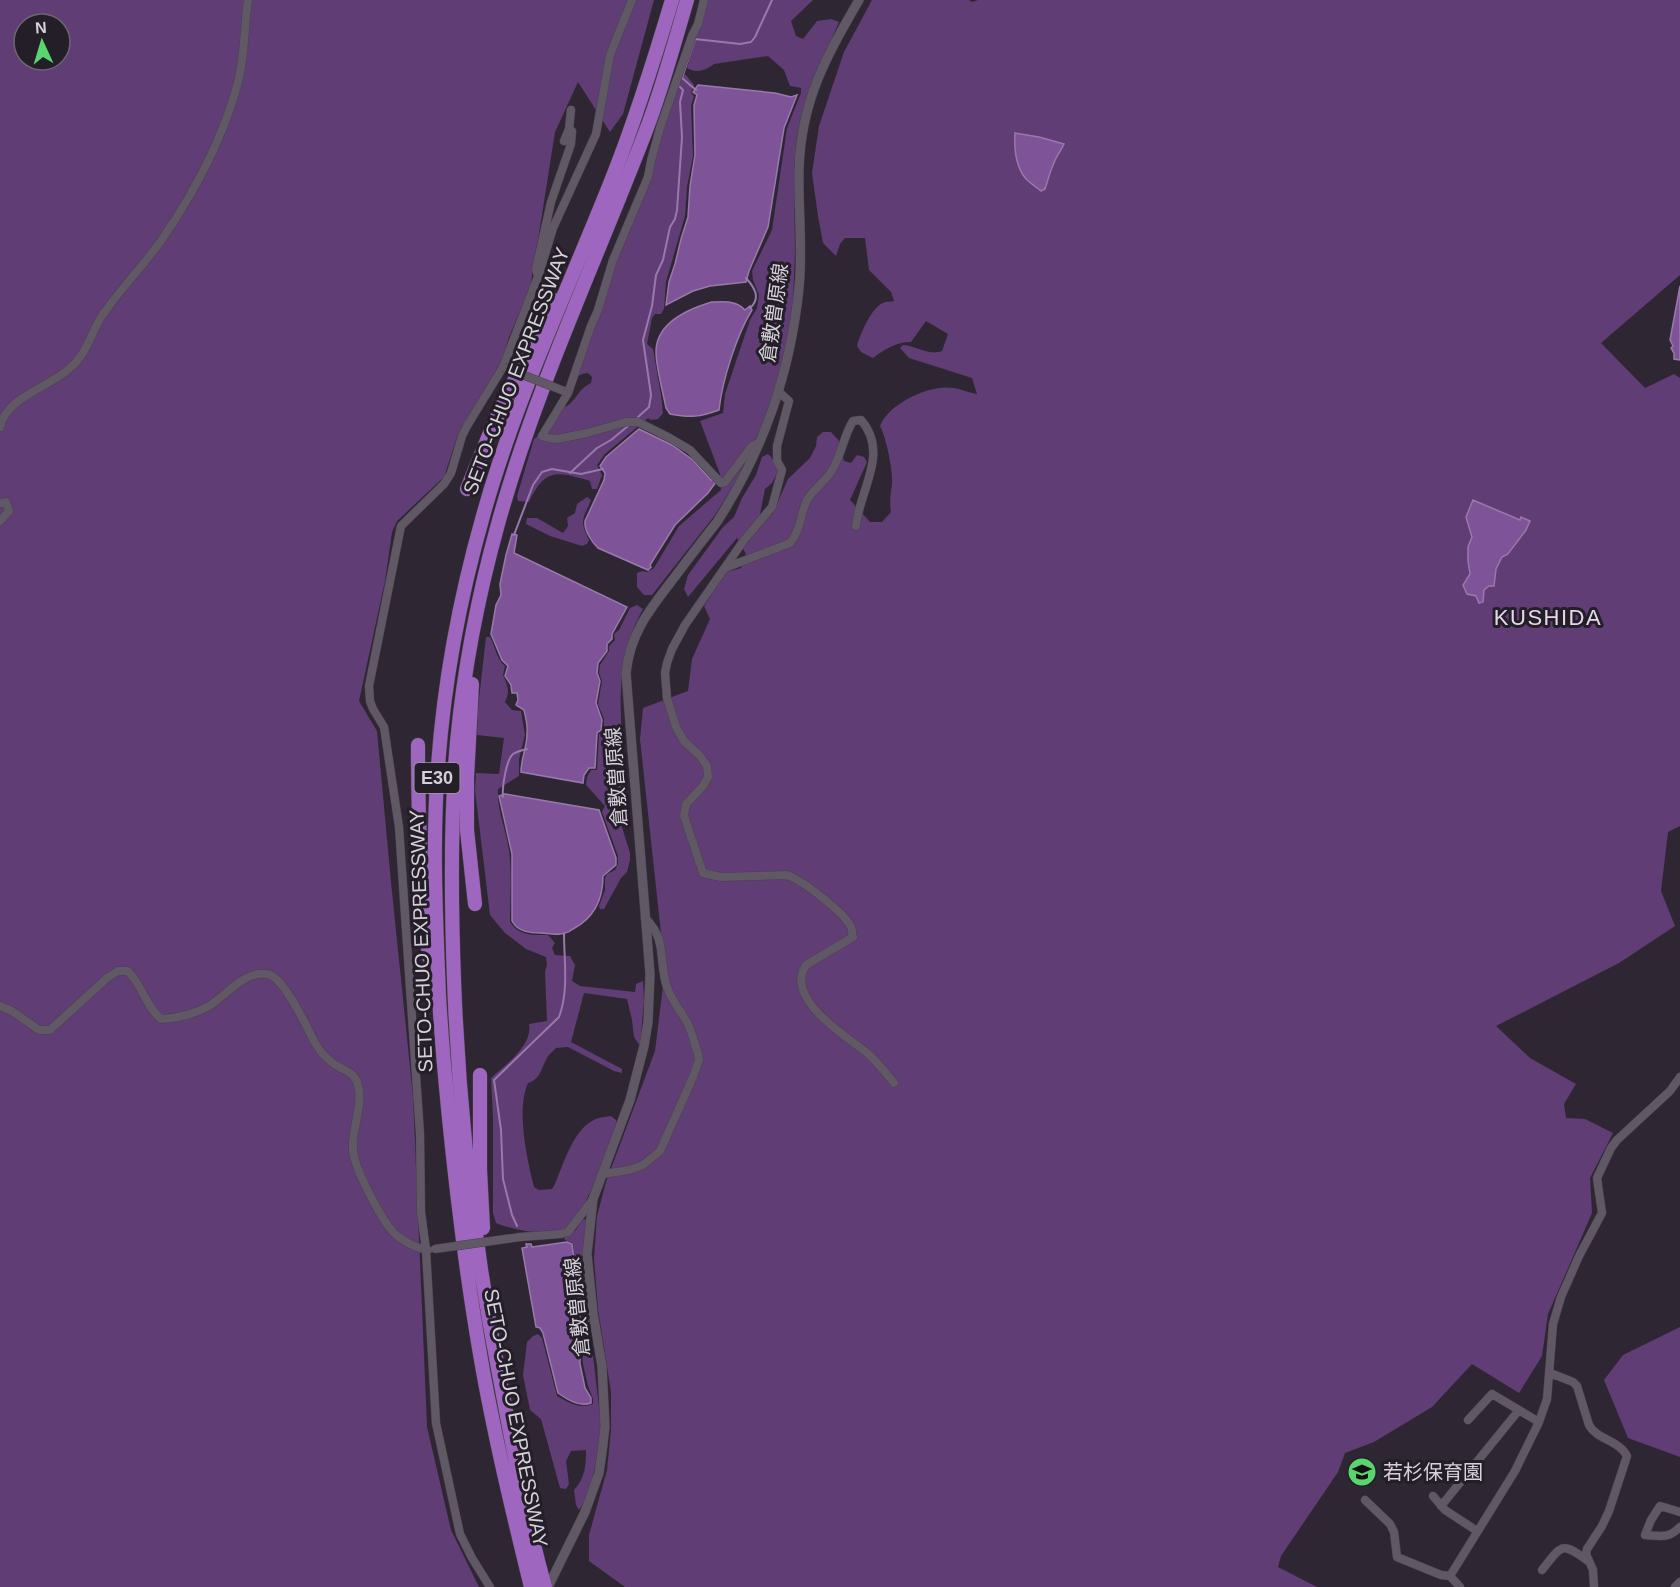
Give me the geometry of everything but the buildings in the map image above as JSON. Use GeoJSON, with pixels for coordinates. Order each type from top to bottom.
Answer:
{"type":"FeatureCollection","features":[{"type":"Feature","properties":{"kind":"highway","name":"SETO-CHUO EXPRESSWAY"},"geometry":{"type":"LineString","coordinates":[[531,1587],[505,1480],[481,1359],[462,1231],[442,1052],[436,923],[436,808],[441,730],[467,576],[490,491],[515,417],[616,168],[655,58],[672,0]]}},
{"type":"Feature","properties":{"kind":"highway","name":"SETO-CHUO EXPRESSWAY"},"geometry":{"type":"LineString","coordinates":[[547,1587],[514,1453],[481,1276],[464,1130],[457,1047],[451,875],[457,744],[475,619],[499,522],[525,438],[573,310],[646,130],[687,0]]}},
{"type":"Feature","properties":{"kind":"highway"},"geometry":{"type":"LineString","coordinates":[[467,489],[492,428],[546,313],[570,279]]}},
{"type":"Feature","properties":{"kind":"highway"},"geometry":{"type":"LineString","coordinates":[[475,619],[467,778],[467,830],[475,904]]}},
{"type":"Feature","properties":{"kind":"highway"},"geometry":{"type":"LineString","coordinates":[[418,745],[420,840],[426,933],[442,1052]]}},
{"type":"Feature","properties":{"kind":"highway"},"geometry":{"type":"LineString","coordinates":[[480,1075],[480,1170],[484,1250],[481,1276]]}},
{"type":"Feature","properties":{"kind":"street"},"geometry":{"type":"LineString","coordinates":[[0,427],[2,419],[12,405],[68,371],[80,358],[103,314],[163,238],[194,188],[217,140],[239,81],[248,0]]}},
{"type":"Feature","properties":{"kind":"street"},"geometry":{"type":"LineString","coordinates":[[490,1587],[460,1534],[436,1423],[426,1250],[421,1212],[420,1134],[399,826],[384,727],[373,710],[369,686],[401,526],[444,484],[451,473],[466,426],[503,367],[538,278],[554,228],[596,134],[610,55],[632,0]]}},
{"type":"Feature","properties":{"kind":"street"},"geometry":{"type":"LineString","coordinates":[[704,0],[698,24],[660,128],[648,177],[613,260],[598,310],[566,392],[542,435],[557,439],[586,434],[626,422],[638,422],[690,450],[721,483],[725,482],[752,446],[761,442]]}},
{"type":"Feature","properties":{"kind":"street","name":"倉敷曽原線"},"geometry":{"type":"LineString","coordinates":[[547,1587],[585,1512],[599,1473],[605,1427],[602,1366],[592,1313],[587,1254],[593,1199],[630,1100],[648,1022],[650,974],[626,673],[628,658],[641,622],[717,522],[744,476],[761,442],[779,392],[789,351],[799,285],[801,139],[812,92],[832,47],[859,0]]}},
{"type":"Feature","properties":{"kind":"street"},"geometry":{"type":"LineString","coordinates":[[564,141],[569,129],[571,110]]}},
{"type":"Feature","properties":{"kind":"street"},"geometry":{"type":"LineString","coordinates":[[538,278],[536,270],[551,202],[571,144],[572,131],[569,129]]}},
{"type":"Feature","properties":{"kind":"street"},"geometry":{"type":"LineString","coordinates":[[503,367],[566,392]]}},
{"type":"Feature","properties":{"kind":"street"},"geometry":{"type":"LineString","coordinates":[[779,392],[789,401],[777,446],[777,461],[782,470],[772,507],[744,540],[685,625],[672,649],[665,673],[667,698],[676,727],[684,741],[707,766],[708,777],[703,786],[686,804],[684,816],[703,873],[721,877],[787,875],[806,884],[844,917],[851,928],[853,937],[806,965],[801,972],[802,988],[815,1011],[840,1034],[868,1053],[894,1083]]}},
{"type":"Feature","properties":{"kind":"street"},"geometry":{"type":"LineString","coordinates":[[725,568],[790,543],[797,535],[807,499],[830,474],[840,456],[847,431],[853,421],[861,420],[870,435],[874,460],[869,483],[857,514],[856,526]]}},
{"type":"Feature","properties":{"kind":"street"},"geometry":{"type":"LineString","coordinates":[[0,503],[6,502],[9,511],[0,521]]}},
{"type":"Feature","properties":{"kind":"street"},"geometry":{"type":"LineString","coordinates":[[603,1174],[644,1165],[660,1151],[699,1060],[687,1021],[666,986],[659,938],[645,918]]}},
{"type":"Feature","properties":{"kind":"street"},"geometry":{"type":"LineString","coordinates":[[0,1006],[12,1011],[39,1030],[50,1030],[118,970],[128,971],[135,979],[154,1013],[162,1019],[182,1018],[210,1005],[252,976],[268,974],[278,979],[290,996],[321,1053],[355,1076],[360,1094],[353,1148],[356,1166],[394,1233],[406,1242],[426,1250],[520,1237],[561,1234],[568,1232],[593,1199]]}},
{"type":"Feature","properties":{"kind":"street"},"geometry":{"type":"LineString","coordinates":[[1365,1500],[1390,1524],[1394,1532],[1397,1557],[1441,1575],[1454,1583],[1477,1531],[1515,1471],[1539,1422],[1547,1399],[1553,1324],[1561,1297],[1579,1256],[1602,1213],[1597,1178],[1617,1140],[1670,1091],[1680,1077]]}},
{"type":"Feature","properties":{"kind":"street"},"geometry":{"type":"LineString","coordinates":[[1550,1372],[1577,1386],[1592,1431],[1618,1445],[1627,1456],[1609,1510],[1587,1549],[1586,1554],[1593,1570],[1594,1587]]}},
{"type":"Feature","properties":{"kind":"street"},"geometry":{"type":"LineString","coordinates":[[1468,1420],[1492,1394],[1539,1422]]}},
{"type":"Feature","properties":{"kind":"street"},"geometry":{"type":"LineString","coordinates":[[1441,1506],[1520,1410]]}},
{"type":"Feature","properties":{"kind":"street"},"geometry":{"type":"LineString","coordinates":[[1432,1496],[1445,1510],[1477,1531]]}},
{"type":"Feature","properties":{"kind":"street"},"geometry":{"type":"LineString","coordinates":[[1680,1512],[1660,1506],[1645,1535],[1667,1536],[1680,1527]]}},
{"type":"Feature","properties":{"kind":"street"},"geometry":{"type":"LineString","coordinates":[[1542,1570],[1559,1549],[1572,1549],[1588,1561]]}},
{"type":"Feature","properties":{"kind":"street"},"geometry":{"type":"LineString","coordinates":[[1675,1587],[1680,1582]]}},
{"type":"Feature","properties":{"kind":"shaded area"},"geometry":{"type":"Polygon","coordinates":[[[0,0],[654,0],[623,114],[610,132],[578,82],[555,132],[531,286],[509,337],[502,360],[458,434],[444,477],[397,521],[392,532],[385,581],[359,701],[377,731],[413,1096],[427,1427],[451,1530],[479,1587],[0,1587],[0,0]]]}},
{"type":"Feature","properties":{"kind":"shaded area"},"geometry":{"type":"Polygon","coordinates":[[[706,0],[813,0],[791,21],[796,36],[803,39],[817,21],[831,19],[839,22],[807,96],[797,136],[794,172],[793,301],[787,341],[775,389],[762,425],[735,483],[715,515],[652,595],[644,595],[637,587],[637,573],[647,572],[654,568],[679,526],[721,490],[720,474],[700,421],[723,413],[725,394],[750,320],[757,308],[759,295],[752,271],[772,230],[787,128],[801,93],[801,88],[790,86],[784,70],[768,56],[714,64],[701,70],[694,71],[687,68],[706,0]]]}},
{"type":"Feature","properties":{"kind":"shaded area"},"geometry":{"type":"Polygon","coordinates":[[[872,0],[969,0],[972,2],[978,0],[1680,0],[1680,275],[1601,343],[1645,388],[1674,374],[1680,378],[1680,826],[1668,832],[1661,891],[1675,926],[1619,963],[1496,1026],[1530,1058],[1576,1084],[1564,1104],[1566,1118],[1585,1119],[1613,1133],[1590,1178],[1592,1213],[1548,1314],[1542,1356],[1519,1393],[1472,1364],[1432,1407],[1374,1442],[1345,1453],[1338,1472],[1281,1556],[1278,1567],[1317,1587],[625,1587],[589,1561],[589,1535],[607,1470],[611,1430],[611,1392],[598,1309],[594,1258],[597,1216],[606,1182],[655,1051],[665,970],[640,739],[643,708],[688,691],[692,659],[710,619],[704,606],[726,572],[741,568],[746,554],[737,538],[688,597],[684,589],[688,575],[723,527],[734,517],[756,475],[762,457],[768,454],[779,470],[772,483],[765,489],[760,514],[772,515],[788,479],[810,458],[816,446],[817,437],[823,432],[831,432],[840,442],[844,461],[851,463],[857,455],[864,457],[867,462],[850,500],[870,522],[882,522],[891,512],[892,483],[889,454],[880,426],[885,418],[901,403],[922,392],[954,388],[977,394],[972,378],[909,358],[900,348],[903,345],[927,352],[942,351],[948,334],[926,321],[911,342],[900,343],[873,358],[861,352],[857,346],[875,310],[883,303],[894,301],[891,292],[869,270],[865,238],[845,238],[836,256],[823,243],[812,173],[819,126],[844,52],[872,0]],[[1520,520],[1469,527],[1472,537],[1468,547],[1470,574],[1463,585],[1482,602],[1484,590],[1494,579],[1502,557],[1509,554],[1526,530],[1520,520]]]}},
{"type":"Feature","properties":{"kind":"shaded area"},"geometry":{"type":"Polygon","coordinates":[[[681,74],[686,75],[694,85],[691,93],[694,96],[691,106],[693,156],[687,187],[685,216],[666,282],[664,309],[661,314],[655,314],[652,318],[647,344],[653,349],[663,413],[658,419],[648,418],[605,454],[597,465],[602,475],[597,489],[592,489],[590,481],[569,475],[553,475],[541,483],[529,502],[518,501],[517,496],[534,439],[538,436],[547,439],[562,408],[570,404],[582,389],[591,383],[592,377],[588,373],[577,377],[681,74]]]}},
{"type":"Feature","properties":{"kind":"shaded area"},"geometry":{"type":"Polygon","coordinates":[[[698,85],[775,93],[791,97],[797,95],[784,128],[768,227],[746,282],[710,286],[693,291],[666,305],[669,282],[688,217],[695,155],[694,105],[697,95],[693,92],[698,85]]]}},
{"type":"Feature","properties":{"kind":"shaded area"},"geometry":{"type":"Polygon","coordinates":[[[1015,133],[1064,144],[1055,160],[1045,189],[1041,191],[1026,179],[1017,163],[1015,133]]]}},
{"type":"Feature","properties":{"kind":"shaded area"},"geometry":{"type":"Polygon","coordinates":[[[1680,286],[1680,360],[1674,359],[1670,340],[1680,286]]]}},
{"type":"Feature","properties":{"kind":"shaded area"},"geometry":{"type":"Polygon","coordinates":[[[712,302],[734,303],[745,310],[750,306],[752,310],[731,358],[719,410],[695,416],[670,414],[666,408],[658,372],[657,342],[667,325],[675,319],[712,302]]]}},
{"type":"Feature","properties":{"kind":"shaded area"},"geometry":{"type":"Polygon","coordinates":[[[639,429],[672,445],[693,460],[711,480],[716,482],[708,493],[675,525],[648,570],[598,548],[589,536],[585,525],[604,480],[605,473],[600,466],[606,457],[639,429]]]}},
{"type":"Feature","properties":{"kind":"shaded area"},"geometry":{"type":"Polygon","coordinates":[[[587,497],[591,500],[583,523],[589,540],[587,544],[582,546],[550,536],[526,524],[527,518],[537,518],[563,533],[568,526],[567,518],[575,513],[577,504],[587,497]]]}},
{"type":"Feature","properties":{"kind":"shaded area"},"geometry":{"type":"Polygon","coordinates":[[[1473,500],[1520,520],[1521,517],[1530,521],[1508,554],[1502,557],[1496,569],[1494,586],[1489,586],[1484,590],[1483,602],[1479,603],[1476,596],[1467,594],[1463,585],[1470,574],[1468,547],[1472,537],[1466,517],[1473,500]]]}},
{"type":"Feature","properties":{"kind":"shaded area"},"geometry":{"type":"Polygon","coordinates":[[[512,534],[517,535],[514,553],[627,607],[612,634],[612,639],[607,644],[607,651],[598,663],[597,673],[600,681],[596,703],[602,720],[601,730],[597,733],[595,768],[589,768],[584,775],[583,783],[521,772],[527,739],[524,710],[516,705],[517,693],[512,693],[511,685],[505,676],[508,666],[502,660],[491,634],[512,534]]]}},
{"type":"Feature","properties":{"kind":"shaded area"},"geometry":{"type":"Polygon","coordinates":[[[637,605],[643,609],[633,631],[622,676],[621,723],[627,795],[618,801],[617,811],[630,860],[627,872],[621,878],[604,909],[600,909],[605,890],[605,878],[607,874],[615,870],[618,856],[602,812],[605,806],[586,785],[591,770],[597,770],[599,734],[604,732],[604,719],[598,704],[602,681],[599,673],[600,665],[609,651],[609,646],[615,640],[614,634],[619,630],[630,608],[637,605]]]}},
{"type":"Feature","properties":{"kind":"shaded area"},"geometry":{"type":"Polygon","coordinates":[[[486,637],[490,637],[498,657],[505,666],[503,675],[508,692],[505,702],[512,710],[521,711],[525,735],[519,759],[519,776],[498,789],[510,859],[510,922],[522,932],[532,935],[548,935],[555,943],[552,948],[555,955],[570,956],[575,965],[572,981],[580,986],[635,992],[636,984],[643,981],[644,1001],[640,1046],[634,1037],[627,999],[584,993],[571,1042],[622,1069],[622,1073],[568,1047],[556,1048],[549,1055],[539,1075],[528,1083],[523,1107],[524,1135],[534,1187],[539,1190],[552,1189],[569,1149],[585,1126],[597,1119],[611,1116],[617,1124],[588,1198],[572,1223],[558,1231],[530,1232],[503,1226],[496,1223],[493,1213],[491,1078],[517,1054],[527,1040],[529,1024],[547,1021],[545,971],[547,966],[546,957],[526,949],[505,933],[490,915],[475,790],[476,773],[499,774],[504,738],[477,735],[486,637]]]}},
{"type":"Feature","properties":{"kind":"shaded area"},"geometry":{"type":"Polygon","coordinates":[[[505,794],[599,810],[616,858],[616,865],[603,876],[599,900],[592,914],[568,932],[555,934],[529,932],[521,930],[512,921],[512,854],[499,796],[505,794]]]}},
{"type":"Feature","properties":{"kind":"shaded area"},"geometry":{"type":"Polygon","coordinates":[[[585,1219],[587,1221],[582,1261],[601,1424],[592,1482],[579,1510],[574,1490],[584,1472],[586,1450],[571,1451],[566,1461],[569,1484],[566,1489],[560,1488],[541,1419],[530,1410],[523,1375],[527,1342],[538,1334],[542,1338],[557,1396],[578,1406],[593,1404],[583,1364],[581,1335],[583,1320],[573,1243],[564,1238],[576,1230],[585,1219]]]}},
{"type":"Feature","properties":{"kind":"shaded area"},"geometry":{"type":"Polygon","coordinates":[[[567,1242],[572,1244],[580,1304],[580,1364],[585,1388],[591,1398],[591,1403],[587,1404],[574,1402],[558,1393],[543,1333],[540,1328],[536,1327],[522,1248],[527,1247],[526,1244],[531,1244],[532,1247],[567,1242]]]}},
{"type":"Feature","properties":{"kind":"shaded area"},"geometry":{"type":"Polygon","coordinates":[[[1680,1327],[1680,1457],[1628,1438],[1604,1380],[1623,1355],[1680,1327]]]}},
{"type":"Feature","properties":{"kind":"waterway"},"geometry":{"type":"LineString","coordinates":[[696,90],[682,78],[695,39],[740,44],[751,42],[772,0]]}},
{"type":"Feature","properties":{"kind":"waterway"},"geometry":{"type":"LineString","coordinates":[[638,417],[649,407],[651,395],[643,340],[652,306],[656,275],[663,260],[670,227],[677,210],[682,137],[680,102],[683,90],[677,84]]}},
{"type":"Feature","properties":{"kind":"waterway"},"geometry":{"type":"LineString","coordinates":[[746,278],[756,293],[750,308]]}},
{"type":"Feature","properties":{"kind":"waterway"},"geometry":{"type":"LineString","coordinates":[[570,473],[597,448],[628,426]]}},
{"type":"Feature","properties":{"kind":"waterway"},"geometry":{"type":"LineString","coordinates":[[514,535],[533,485],[542,472],[552,469],[581,474],[603,469]]}},
{"type":"Feature","properties":{"kind":"waterway"},"geometry":{"type":"LineString","coordinates":[[503,797],[508,762],[514,753],[527,749]]}},
{"type":"Feature","properties":{"kind":"waterway"},"geometry":{"type":"LineString","coordinates":[[517,1226],[503,1179],[501,1130],[494,1080],[559,1017],[565,986],[564,933]]}},
{"type":"Feature","properties":{"kind":"place","name":"若杉保育園"},"geometry":{"type":"Point","coordinates":[1362,1472]}},
{"type":"Feature","properties":{"kind":"district","name":"KUSHIDA"},"geometry":{"type":"Point","coordinates":[1548,617]}}]}
